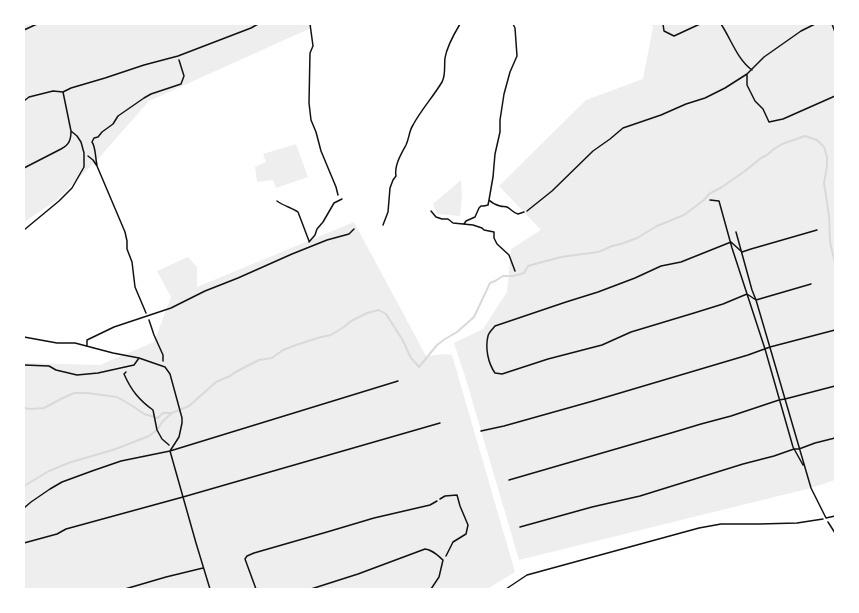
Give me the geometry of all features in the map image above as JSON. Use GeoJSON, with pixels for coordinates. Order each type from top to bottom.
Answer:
{"type":"FeatureCollection","features":[{"type":"Feature","properties":{"kind":"lane"},"geometry":{"type":"LineString","coordinates":[[24,30],[37,24]]}},
{"type":"Feature","properties":{"kind":"lane"},"geometry":{"type":"LineString","coordinates":[[24,101],[29,97],[44,92],[63,92],[144,64],[178,56],[258,24]]}},
{"type":"Feature","properties":{"kind":"lane"},"geometry":{"type":"LineString","coordinates":[[663,24],[664,31],[674,36],[700,24]]}},
{"type":"Feature","properties":{"kind":"lane"},"geometry":{"type":"LineString","coordinates":[[721,24],[745,65],[752,70]]}},
{"type":"Feature","properties":{"kind":"lane"},"geometry":{"type":"LineString","coordinates":[[527,211],[538,201],[552,192],[593,151],[623,128],[705,98],[725,88],[747,74],[764,57],[801,31],[815,24]]}},
{"type":"Feature","properties":{"kind":"lane"},"geometry":{"type":"LineString","coordinates":[[832,24],[835,31]]}},
{"type":"Feature","properties":{"kind":"lane"},"geometry":{"type":"LineString","coordinates":[[747,74],[747,85],[755,100],[763,109],[769,122],[783,119],[835,96]]}},
{"type":"Feature","properties":{"kind":"lane"},"geometry":{"type":"LineString","coordinates":[[24,168],[66,146],[69,142],[71,131],[63,92]]}},
{"type":"Feature","properties":{"kind":"lane"},"geometry":{"type":"LineString","coordinates":[[24,230],[59,201],[72,188],[84,166],[84,153],[78,136],[71,131]]}},
{"type":"Feature","properties":{"kind":"lane"},"geometry":{"type":"LineString","coordinates":[[710,200],[719,202],[765,349],[794,449],[804,467]]}},
{"type":"Feature","properties":{"kind":"lane"},"geometry":{"type":"LineString","coordinates":[[87,346],[87,340],[114,327],[170,308],[205,291],[310,247],[327,240],[349,234],[354,229]]}},
{"type":"Feature","properties":{"kind":"lane"},"geometry":{"type":"LineString","coordinates":[[742,252],[817,230]]}},
{"type":"Feature","properties":{"kind":"lane"},"geometry":{"type":"LineString","coordinates":[[736,232],[811,488],[826,518],[835,516]]}},
{"type":"Feature","properties":{"kind":"lane"},"geometry":{"type":"LineString","coordinates":[[731,242],[742,252]]}},
{"type":"Feature","properties":{"kind":"lane"},"geometry":{"type":"LineString","coordinates":[[731,242],[681,262],[661,266],[598,292],[495,326],[488,335],[487,351],[490,366],[495,373],[502,374],[548,359],[602,345],[631,332],[747,294]]}},
{"type":"Feature","properties":{"kind":"lane"},"geometry":{"type":"LineString","coordinates":[[747,294],[756,300],[811,284]]}},
{"type":"Feature","properties":{"kind":"lane"},"geometry":{"type":"LineString","coordinates":[[481,431],[593,401],[748,355],[770,347],[835,330]]}},
{"type":"Feature","properties":{"kind":"lane"},"geometry":{"type":"LineString","coordinates":[[24,337],[57,343],[75,343],[112,353],[139,358],[165,367],[170,374],[182,418],[179,437],[170,451],[210,589]]}},
{"type":"Feature","properties":{"kind":"lane"},"geometry":{"type":"LineString","coordinates":[[24,365],[49,366],[61,372],[77,376],[134,365],[139,358]]}},
{"type":"Feature","properties":{"kind":"lane"},"geometry":{"type":"LineString","coordinates":[[24,508],[50,488],[75,477],[121,462],[170,451],[398,381]]}},
{"type":"Feature","properties":{"kind":"lane"},"geometry":{"type":"LineString","coordinates":[[509,480],[731,416],[779,400],[785,400],[835,386]]}},
{"type":"Feature","properties":{"kind":"lane"},"geometry":{"type":"LineString","coordinates":[[24,543],[440,423]]}},
{"type":"Feature","properties":{"kind":"lane"},"geometry":{"type":"LineString","coordinates":[[520,527],[592,507],[640,496],[835,438]]}},
{"type":"Feature","properties":{"kind":"lane"},"geometry":{"type":"LineString","coordinates":[[256,589],[245,559],[247,556],[374,518],[430,505],[437,501]]}},
{"type":"Feature","properties":{"kind":"lane"},"geometry":{"type":"LineString","coordinates":[[311,589],[358,574],[425,549],[430,550],[443,560],[439,577],[431,589]]}},
{"type":"Feature","properties":{"kind":"lane"},"geometry":{"type":"LineString","coordinates":[[125,589],[203,568]]}},
{"type":"Feature","properties":{"kind":"path"},"geometry":{"type":"LineString","coordinates":[[310,24],[313,46],[310,53],[310,120],[316,132],[321,151],[338,195]]}},
{"type":"Feature","properties":{"kind":"path"},"geometry":{"type":"LineString","coordinates":[[383,225],[388,212],[390,188],[396,176],[395,172],[400,155],[417,118],[442,81],[445,71],[447,50],[452,37],[460,24]]}},
{"type":"Feature","properties":{"kind":"path"},"geometry":{"type":"LineString","coordinates":[[464,224],[466,221],[475,217],[481,206],[488,205],[494,177],[495,154],[500,132],[500,120],[504,94],[510,72],[517,56],[515,28],[513,24]]}},
{"type":"Feature","properties":{"kind":"path"},"geometry":{"type":"LineString","coordinates":[[165,367],[162,361],[163,356],[135,287],[132,262],[127,249],[125,232],[97,166],[94,145],[92,142],[94,138],[98,137],[113,124],[118,116],[144,98],[151,94],[181,84],[184,76],[178,56]]}},
{"type":"Feature","properties":{"kind":"path"},"geometry":{"type":"LineString","coordinates":[[84,153],[93,160],[97,166]]}},
{"type":"Feature","properties":{"kind":"path"},"geometry":{"type":"LineString","coordinates":[[309,242],[315,235],[317,229],[334,203],[342,199]]}},
{"type":"Feature","properties":{"kind":"path"},"geometry":{"type":"LineString","coordinates":[[489,200],[502,207],[507,207],[514,213],[518,214],[527,211]]}},
{"type":"Feature","properties":{"kind":"path"},"geometry":{"type":"LineString","coordinates":[[278,201],[284,206],[298,212],[310,247]]}},
{"type":"Feature","properties":{"kind":"path"},"geometry":{"type":"LineString","coordinates":[[431,211],[436,217],[448,219],[453,223],[474,225],[484,230],[494,232],[494,238],[497,244],[509,255],[515,271]]}},
{"type":"Feature","properties":{"kind":"path"},"geometry":{"type":"LineString","coordinates":[[128,366],[124,374],[129,386],[144,403],[153,410],[157,430],[162,439],[172,448]]}},
{"type":"Feature","properties":{"kind":"path"},"geometry":{"type":"LineString","coordinates":[[437,501],[445,496],[457,495],[468,525],[466,534],[453,542],[443,560]]}},
{"type":"Feature","properties":{"kind":"path"},"geometry":{"type":"LineString","coordinates":[[506,589],[527,575],[699,528],[721,524],[797,523],[826,518],[835,533]]}},
{"type":"Feature","properties":{"kind":"shaded area"},"geometry":{"type":"Polygon","coordinates":[[[24,24],[313,24],[311,28],[149,101],[97,160],[57,200],[24,222],[24,24]]]}},
{"type":"Feature","properties":{"kind":"shaded area"},"geometry":{"type":"Polygon","coordinates":[[[650,24],[835,24],[835,480],[811,488],[519,560],[454,343],[483,329],[507,292],[511,249],[541,230],[499,186],[586,100],[643,79],[653,27],[650,24]]]}},
{"type":"Feature","properties":{"kind":"shaded area"},"geometry":{"type":"Polygon","coordinates":[[[296,144],[308,177],[276,188],[273,180],[257,182],[255,167],[266,162],[263,154],[296,144]]]}},
{"type":"Feature","properties":{"kind":"shaded area"},"geometry":{"type":"Polygon","coordinates":[[[461,180],[462,195],[460,216],[437,214],[433,204],[461,180]]]}},
{"type":"Feature","properties":{"kind":"shaded area"},"geometry":{"type":"Polygon","coordinates":[[[354,222],[426,356],[445,354],[452,355],[515,572],[487,589],[24,589],[24,363],[100,365],[154,342],[171,297],[157,271],[188,257],[197,267],[197,287],[354,222]]]}},
{"type":"Feature","properties":{"kind":"waterway"},"geometry":{"type":"LineString","coordinates":[[24,408],[44,408],[74,393],[87,393],[117,397],[144,414],[158,418],[163,413],[172,413],[189,406],[216,382],[259,360],[272,358],[283,350],[331,335],[351,321],[367,313],[379,310],[386,314],[402,339],[411,358],[419,367],[437,345],[457,332],[474,317],[490,283],[503,276],[513,276],[524,273],[528,266],[561,257],[598,252],[637,238],[657,226],[684,215],[704,200],[709,194],[722,187],[782,144],[805,136],[817,140],[824,147],[827,157],[824,183],[829,216],[830,242],[835,263]]}},
{"type":"Feature","properties":{"kind":"waterway"},"geometry":{"type":"LineString","coordinates":[[24,486],[49,471],[71,462],[113,450],[149,436],[157,430],[163,421],[172,413]]}}]}
